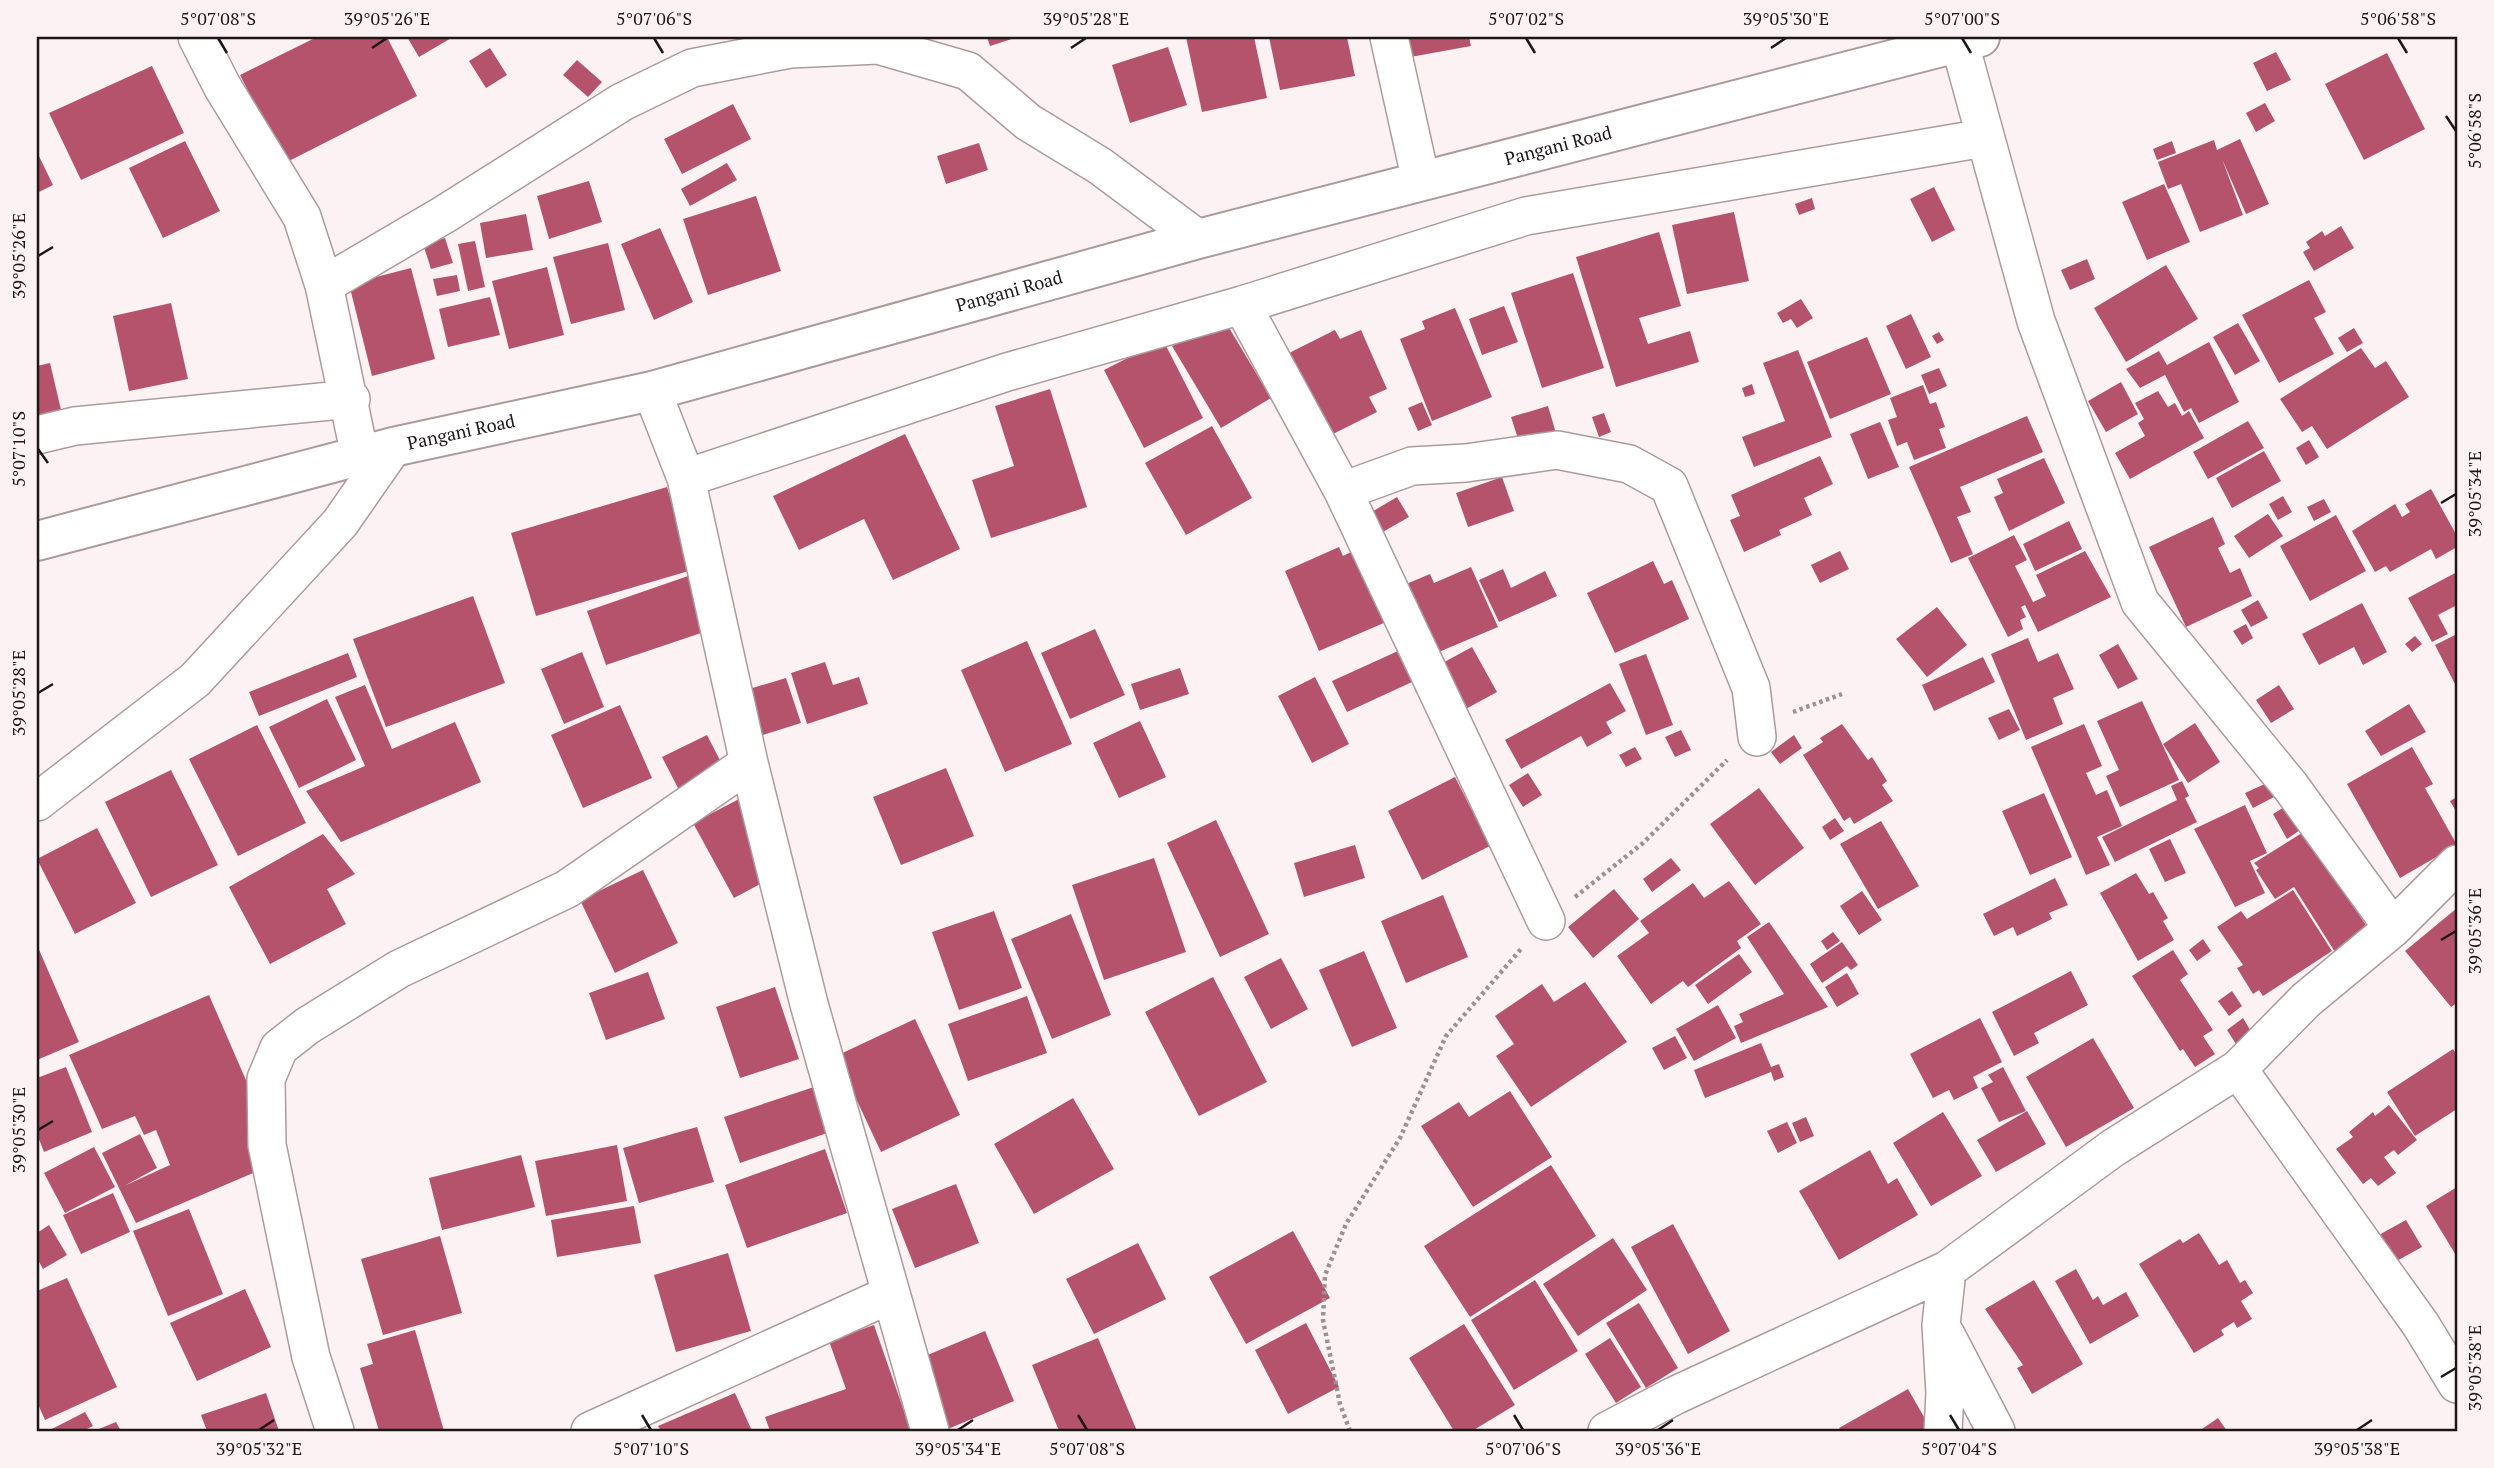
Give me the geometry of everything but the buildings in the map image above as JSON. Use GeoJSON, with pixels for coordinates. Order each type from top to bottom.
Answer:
{"type":"FeatureCollection","features":[{"type":"Feature","properties":{"kind":"main road","name":"Pangani Road"},"geometry":{"type":"LineString","coordinates":[[37,541],[377,452],[652,391],[1198,239],[1966,38]]}},
{"type":"Feature","properties":{"kind":"street"},"geometry":{"type":"LineString","coordinates":[[37,802],[195,680],[341,523],[377,452],[351,399],[324,285],[302,217],[222,86],[197,37]]}},
{"type":"Feature","properties":{"kind":"street"},"geometry":{"type":"LineString","coordinates":[[1389,37],[1421,181]]}},
{"type":"Feature","properties":{"kind":"street"},"geometry":{"type":"LineString","coordinates":[[1966,38],[1984,138],[2036,321],[2140,602],[2291,787],[2393,928]]}},
{"type":"Feature","properties":{"kind":"street"},"geometry":{"type":"LineString","coordinates":[[324,285],[445,214],[622,102],[692,68],[803,49],[878,45],[968,71],[1027,122],[1100,166],[1198,239]]}},
{"type":"Feature","properties":{"kind":"street"},"geometry":{"type":"LineString","coordinates":[[686,478],[1007,372],[1242,304],[1526,216],[1984,138]]}},
{"type":"Feature","properties":{"kind":"street"},"geometry":{"type":"LineString","coordinates":[[1242,304],[1343,491],[1546,921]]}},
{"type":"Feature","properties":{"kind":"street"},"geometry":{"type":"LineString","coordinates":[[652,391],[686,478],[749,763],[809,1004],[889,1295],[930,1431]]}},
{"type":"Feature","properties":{"kind":"street"},"geometry":{"type":"LineString","coordinates":[[37,435],[75,426],[351,399]]}},
{"type":"Feature","properties":{"kind":"street"},"geometry":{"type":"LineString","coordinates":[[1343,491],[1412,466],[1466,463],[1557,450],[1629,464],[1669,486],[1751,688],[1757,737]]}},
{"type":"Feature","properties":{"kind":"street"},"geometry":{"type":"LineString","coordinates":[[335,1431],[311,1357],[267,1144],[266,1079],[279,1048],[307,1026],[399,969],[567,889],[749,763]]}},
{"type":"Feature","properties":{"kind":"street"},"geometry":{"type":"LineString","coordinates":[[1607,1431],[1676,1395],[1947,1270],[2113,1148],[2238,1069],[2306,1000],[2393,928],[2457,864]]}},
{"type":"Feature","properties":{"kind":"street"},"geometry":{"type":"LineString","coordinates":[[2238,1069],[2421,1325],[2457,1384]]}},
{"type":"Feature","properties":{"kind":"street"},"geometry":{"type":"LineString","coordinates":[[1943,1431],[1945,1393],[1941,1325],[1947,1270]]}},
{"type":"Feature","properties":{"kind":"street"},"geometry":{"type":"LineString","coordinates":[[590,1431],[889,1295]]}},
{"type":"Feature","properties":{"kind":"street"},"geometry":{"type":"LineString","coordinates":[[1941,1325],[1996,1431]]}},
{"type":"Feature","properties":{"kind":"path"},"geometry":{"type":"LineString","coordinates":[[1350,1431],[1340,1404],[1323,1320],[1325,1275],[1346,1224],[1401,1139],[1446,1036],[1546,921],[1643,843],[1723,764],[1780,717],[1842,694]]}}]}
